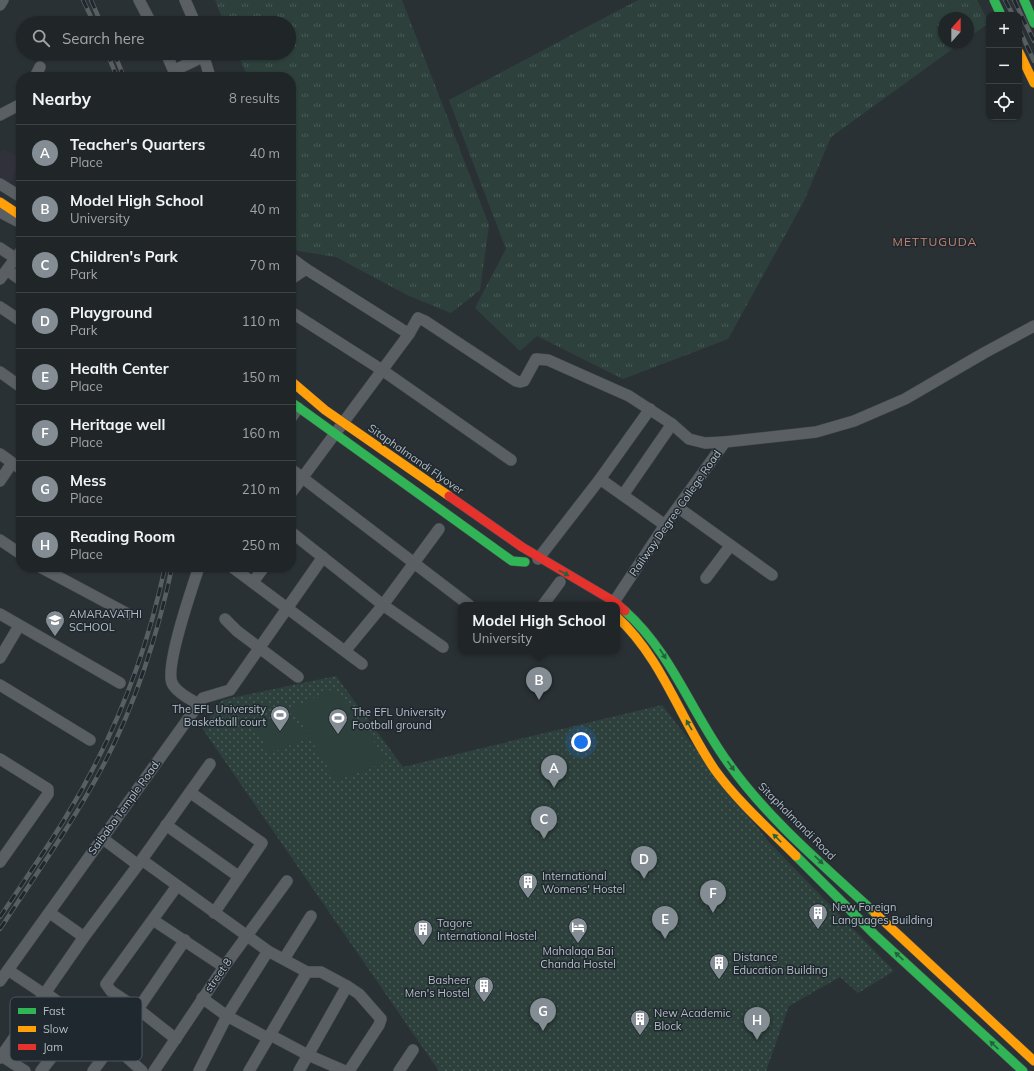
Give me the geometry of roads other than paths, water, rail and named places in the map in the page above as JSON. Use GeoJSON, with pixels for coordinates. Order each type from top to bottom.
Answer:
{"type":"FeatureCollection","features":[{"type":"Feature","properties":{"kind":"main road"},"geometry":{"type":"LineString","coordinates":[[994,0],[1000,12]]}},
{"type":"Feature","properties":{"kind":"main road"},"geometry":{"type":"LineString","coordinates":[[1024,0],[1034,23]]}},
{"type":"Feature","properties":{"kind":"main road"},"geometry":{"type":"LineString","coordinates":[[1022,58],[1034,83]]}},
{"type":"Feature","properties":{"kind":"main road"},"geometry":{"type":"LineString","coordinates":[[0,193],[16,202]]}},
{"type":"Feature","properties":{"kind":"main road"},"geometry":{"type":"LineString","coordinates":[[0,202],[16,213]]}},
{"type":"Feature","properties":{"kind":"main road"},"geometry":{"type":"LineString","coordinates":[[296,378],[315,395],[526,542],[533,561],[512,561],[296,406]]}},
{"type":"Feature","properties":{"kind":"main road","name":"Sitaphalmandi Flyover"},"geometry":{"type":"LineString","coordinates":[[296,385],[325,410],[522,547],[533,561]]}},
{"type":"Feature","properties":{"kind":"main road","name":"Sitaphalmandi Flyover"},"geometry":{"type":"LineString","coordinates":[[296,395],[323,419],[516,555],[533,561]]}},
{"type":"Feature","properties":{"kind":"main road","name":"Sitaphalmandi Road"},"geometry":{"type":"LineString","coordinates":[[533,561],[611,602]]}},
{"type":"Feature","properties":{"kind":"main road","name":"Sitaphalmandi Road"},"geometry":{"type":"LineString","coordinates":[[620,608],[633,618],[662,652],[728,763],[773,817],[1034,1061]]}},
{"type":"Feature","properties":{"kind":"main road"},"geometry":{"type":"LineString","coordinates":[[620,620],[627,626],[648,654],[715,770],[738,798],[875,934],[1023,1071]]}},
{"type":"Feature","properties":{"kind":"street"},"geometry":{"type":"LineString","coordinates":[[0,5],[3,0]]}},
{"type":"Feature","properties":{"kind":"street"},"geometry":{"type":"LineString","coordinates":[[139,0],[147,16]]}},
{"type":"Feature","properties":{"kind":"street"},"geometry":{"type":"LineString","coordinates":[[185,0],[192,16]]}},
{"type":"Feature","properties":{"kind":"street"},"geometry":{"type":"LineString","coordinates":[[169,60],[174,72]]}},
{"type":"Feature","properties":{"kind":"street"},"geometry":{"type":"LineString","coordinates":[[178,72],[196,60]]}},
{"type":"Feature","properties":{"kind":"street"},"geometry":{"type":"LineString","coordinates":[[205,60],[208,72]]}},
{"type":"Feature","properties":{"kind":"street"},"geometry":{"type":"LineString","coordinates":[[0,115],[16,107]]}},
{"type":"Feature","properties":{"kind":"street"},"geometry":{"type":"LineString","coordinates":[[0,184],[16,194]]}},
{"type":"Feature","properties":{"kind":"street"},"geometry":{"type":"LineString","coordinates":[[0,212],[16,220]]}},
{"type":"Feature","properties":{"kind":"street"},"geometry":{"type":"LineString","coordinates":[[0,248],[16,254]]}},
{"type":"Feature","properties":{"kind":"street"},"geometry":{"type":"LineString","coordinates":[[16,258],[3,275],[16,279]]}},
{"type":"Feature","properties":{"kind":"street"},"geometry":{"type":"LineString","coordinates":[[296,262],[409,334]]}},
{"type":"Feature","properties":{"kind":"street"},"geometry":{"type":"LineString","coordinates":[[296,276],[306,269]]}},
{"type":"Feature","properties":{"kind":"street"},"geometry":{"type":"LineString","coordinates":[[0,307],[16,318]]}},
{"type":"Feature","properties":{"kind":"street"},"geometry":{"type":"LineString","coordinates":[[296,315],[382,370],[510,460]]}},
{"type":"Feature","properties":{"kind":"street"},"geometry":{"type":"LineString","coordinates":[[296,486],[409,334],[416,320],[420,318],[516,381],[524,381],[536,359],[543,358],[629,396],[672,424],[689,439],[705,443],[725,442]]}},
{"type":"Feature","properties":{"kind":"street","name":"Railway Degree College Road"},"geometry":{"type":"LineString","coordinates":[[614,602],[665,525],[725,442],[816,432],[854,421],[905,399],[984,352],[1034,326]]}},
{"type":"Feature","properties":{"kind":"street"},"geometry":{"type":"LineString","coordinates":[[0,372],[16,383]]}},
{"type":"Feature","properties":{"kind":"street"},"geometry":{"type":"LineString","coordinates":[[533,561],[600,479],[650,409]]}},
{"type":"Feature","properties":{"kind":"street"},"geometry":{"type":"LineString","coordinates":[[623,495],[672,424]]}},
{"type":"Feature","properties":{"kind":"street"},"geometry":{"type":"LineString","coordinates":[[0,454],[16,465]]}},
{"type":"Feature","properties":{"kind":"street"},"geometry":{"type":"LineString","coordinates":[[0,481],[16,467]]}},
{"type":"Feature","properties":{"kind":"street"},"geometry":{"type":"LineString","coordinates":[[296,473],[465,602]]}},
{"type":"Feature","properties":{"kind":"street"},"geometry":{"type":"LineString","coordinates":[[600,479],[665,525]]}},
{"type":"Feature","properties":{"kind":"street"},"geometry":{"type":"LineString","coordinates":[[677,509],[683,511],[772,575]]}},
{"type":"Feature","properties":{"kind":"street"},"geometry":{"type":"LineString","coordinates":[[345,651],[383,606],[413,562],[439,529]]}},
{"type":"Feature","properties":{"kind":"street"},"geometry":{"type":"LineString","coordinates":[[296,536],[383,606],[443,647]]}},
{"type":"Feature","properties":{"kind":"street"},"geometry":{"type":"LineString","coordinates":[[0,540],[16,551]]}},
{"type":"Feature","properties":{"kind":"street"},"geometry":{"type":"LineString","coordinates":[[706,578],[730,546]]}},
{"type":"Feature","properties":{"kind":"street","name":"Saibaba Temple Road."},"geometry":{"type":"LineString","coordinates":[[0,981],[203,698],[230,690],[289,608],[323,557]]}},
{"type":"Feature","properties":{"kind":"street"},"geometry":{"type":"LineString","coordinates":[[49,572],[128,614]]}},
{"type":"Feature","properties":{"kind":"street"},"geometry":{"type":"LineString","coordinates":[[197,572],[187,603],[170,676],[173,685],[189,699],[199,704]]}},
{"type":"Feature","properties":{"kind":"street"},"geometry":{"type":"LineString","coordinates":[[240,572],[362,664]]}},
{"type":"Feature","properties":{"kind":"street"},"geometry":{"type":"LineString","coordinates":[[253,582],[260,572]]}},
{"type":"Feature","properties":{"kind":"street"},"geometry":{"type":"LineString","coordinates":[[545,602],[560,582]]}},
{"type":"Feature","properties":{"kind":"street"},"geometry":{"type":"LineString","coordinates":[[0,614],[120,683]]}},
{"type":"Feature","properties":{"kind":"street"},"geometry":{"type":"LineString","coordinates":[[225,619],[298,678]]}},
{"type":"Feature","properties":{"kind":"street"},"geometry":{"type":"LineString","coordinates":[[0,658],[19,626]]}},
{"type":"Feature","properties":{"kind":"street"},"geometry":{"type":"LineString","coordinates":[[0,685],[90,740]]}},
{"type":"Feature","properties":{"kind":"street"},"geometry":{"type":"LineString","coordinates":[[0,759],[48,789],[48,794],[0,862]]}},
{"type":"Feature","properties":{"kind":"street"},"geometry":{"type":"LineString","coordinates":[[42,997],[210,764]]}},
{"type":"Feature","properties":{"kind":"street"},"geometry":{"type":"LineString","coordinates":[[191,792],[262,843],[214,913]]}},
{"type":"Feature","properties":{"kind":"street"},"geometry":{"type":"LineString","coordinates":[[166,825],[238,876]]}},
{"type":"Feature","properties":{"kind":"street"},"geometry":{"type":"LineString","coordinates":[[102,838],[177,886],[268,950],[307,972],[321,972],[360,994],[381,1019],[379,1025],[349,1071]]}},
{"type":"Feature","properties":{"kind":"street","name":"street 8"},"geometry":{"type":"LineString","coordinates":[[154,1071],[202,998],[287,882]]}},
{"type":"Feature","properties":{"kind":"street"},"geometry":{"type":"LineString","coordinates":[[120,997],[111,991],[106,984],[177,886]]}},
{"type":"Feature","properties":{"kind":"street"},"geometry":{"type":"LineString","coordinates":[[50,913],[84,937]]}},
{"type":"Feature","properties":{"kind":"street"},"geometry":{"type":"LineString","coordinates":[[284,959],[311,916]]}},
{"type":"Feature","properties":{"kind":"street"},"geometry":{"type":"LineString","coordinates":[[153,920],[224,967]]}},
{"type":"Feature","properties":{"kind":"street"},"geometry":{"type":"LineString","coordinates":[[142,1003],[185,940]]}},
{"type":"Feature","properties":{"kind":"street"},"geometry":{"type":"LineString","coordinates":[[199,1071],[227,1016],[268,950]]}},
{"type":"Feature","properties":{"kind":"street"},"geometry":{"type":"LineString","coordinates":[[8,970],[44,994],[51,997]]}},
{"type":"Feature","properties":{"kind":"street"},"geometry":{"type":"LineString","coordinates":[[249,1071],[307,972]]}},
{"type":"Feature","properties":{"kind":"street"},"geometry":{"type":"LineString","coordinates":[[299,1071],[347,986]]}},
{"type":"Feature","properties":{"kind":"street"},"geometry":{"type":"LineString","coordinates":[[202,998],[227,1016],[264,1036],[274,1037],[308,1055],[346,1071]]}},
{"type":"Feature","properties":{"kind":"street"},"geometry":{"type":"LineString","coordinates":[[142,1012],[176,1039]]}},
{"type":"Feature","properties":{"kind":"street"},"geometry":{"type":"LineString","coordinates":[[10,1042],[0,1056],[25,1071]]}},
{"type":"Feature","properties":{"kind":"street"},"geometry":{"type":"LineString","coordinates":[[399,1071],[413,1050]]}},
{"type":"Feature","properties":{"kind":"street"},"geometry":{"type":"LineString","coordinates":[[41,1071],[49,1061]]}},
{"type":"Feature","properties":{"kind":"street"},"geometry":{"type":"LineString","coordinates":[[93,1071],[100,1061]]}},
{"type":"Feature","properties":{"kind":"street"},"geometry":{"type":"LineString","coordinates":[[131,1061],[142,1071]]}},
{"type":"Feature","properties":{"kind":"railway"},"geometry":{"type":"LineString","coordinates":[[83,0],[91,16]]}},
{"type":"Feature","properties":{"kind":"railway"},"geometry":{"type":"LineString","coordinates":[[91,0],[98,16]]}},
{"type":"Feature","properties":{"kind":"railway"},"geometry":{"type":"LineString","coordinates":[[1005,0],[1011,12]]}},
{"type":"Feature","properties":{"kind":"railway"},"geometry":{"type":"LineString","coordinates":[[1014,0],[1034,41]]}},
{"type":"Feature","properties":{"kind":"railway"},"geometry":{"type":"LineString","coordinates":[[1022,35],[1034,61]]}},
{"type":"Feature","properties":{"kind":"railway"},"geometry":{"type":"LineString","coordinates":[[110,60],[115,72]]}},
{"type":"Feature","properties":{"kind":"railway"},"geometry":{"type":"LineString","coordinates":[[117,60],[122,72]]}},
{"type":"Feature","properties":{"kind":"railway"},"geometry":{"type":"LineString","coordinates":[[0,917],[64,820],[112,729],[148,634],[164,572]]}},
{"type":"Feature","properties":{"kind":"railway"},"geometry":{"type":"LineString","coordinates":[[0,929],[55,847],[105,762],[127,716],[145,667],[160,617],[171,572]]}},
{"type":"Feature","properties":{"kind":"place","name":"AMARAVATHI SCHOOL"},"geometry":{"type":"Point","coordinates":[55,637]}},
{"type":"Feature","properties":{"kind":"place","name":"Model High School"},"geometry":{"type":"Point","coordinates":[539,700]}},
{"type":"Feature","properties":{"kind":"place","name":"The EFL University Basketball court"},"geometry":{"type":"Point","coordinates":[280,732]}},
{"type":"Feature","properties":{"kind":"place","name":"The EFL University Football ground"},"geometry":{"type":"Point","coordinates":[338,735]}},
{"type":"Feature","properties":{"kind":"place","name":"Teacher's Quarters"},"geometry":{"type":"Point","coordinates":[554,788]}},
{"type":"Feature","properties":{"kind":"place","name":"Children's Park"},"geometry":{"type":"Point","coordinates":[544,839]}},
{"type":"Feature","properties":{"kind":"place","name":"Playground"},"geometry":{"type":"Point","coordinates":[644,879]}},
{"type":"Feature","properties":{"kind":"place","name":"International Womens' Hostel"},"geometry":{"type":"Point","coordinates":[528,899]}},
{"type":"Feature","properties":{"kind":"place","name":"Heritage well"},"geometry":{"type":"Point","coordinates":[713,913]}},
{"type":"Feature","properties":{"kind":"place","name":"New Foreign Languages Building"},"geometry":{"type":"Point","coordinates":[818,930]}},
{"type":"Feature","properties":{"kind":"place","name":"Health Center"},"geometry":{"type":"Point","coordinates":[665,939]}},
{"type":"Feature","properties":{"kind":"place","name":"Mahalaqa Bai Chanda Hostel"},"geometry":{"type":"Point","coordinates":[578,944]}},
{"type":"Feature","properties":{"kind":"place","name":"Tagore International Hostel"},"geometry":{"type":"Point","coordinates":[423,946]}},
{"type":"Feature","properties":{"kind":"place","name":"Distance Education Building"},"geometry":{"type":"Point","coordinates":[719,980]}},
{"type":"Feature","properties":{"kind":"place","name":"Basheer Men's Hostel"},"geometry":{"type":"Point","coordinates":[484,1003]}},
{"type":"Feature","properties":{"kind":"place","name":"Mess"},"geometry":{"type":"Point","coordinates":[543,1031]}},
{"type":"Feature","properties":{"kind":"place","name":"New Academic Block"},"geometry":{"type":"Point","coordinates":[640,1036]}},
{"type":"Feature","properties":{"kind":"place","name":"Reading Room"},"geometry":{"type":"Point","coordinates":[757,1040]}},
{"type":"Feature","properties":{"kind":"district","name":"METTUGUDA"},"geometry":{"type":"Point","coordinates":[935,241]}}]}
